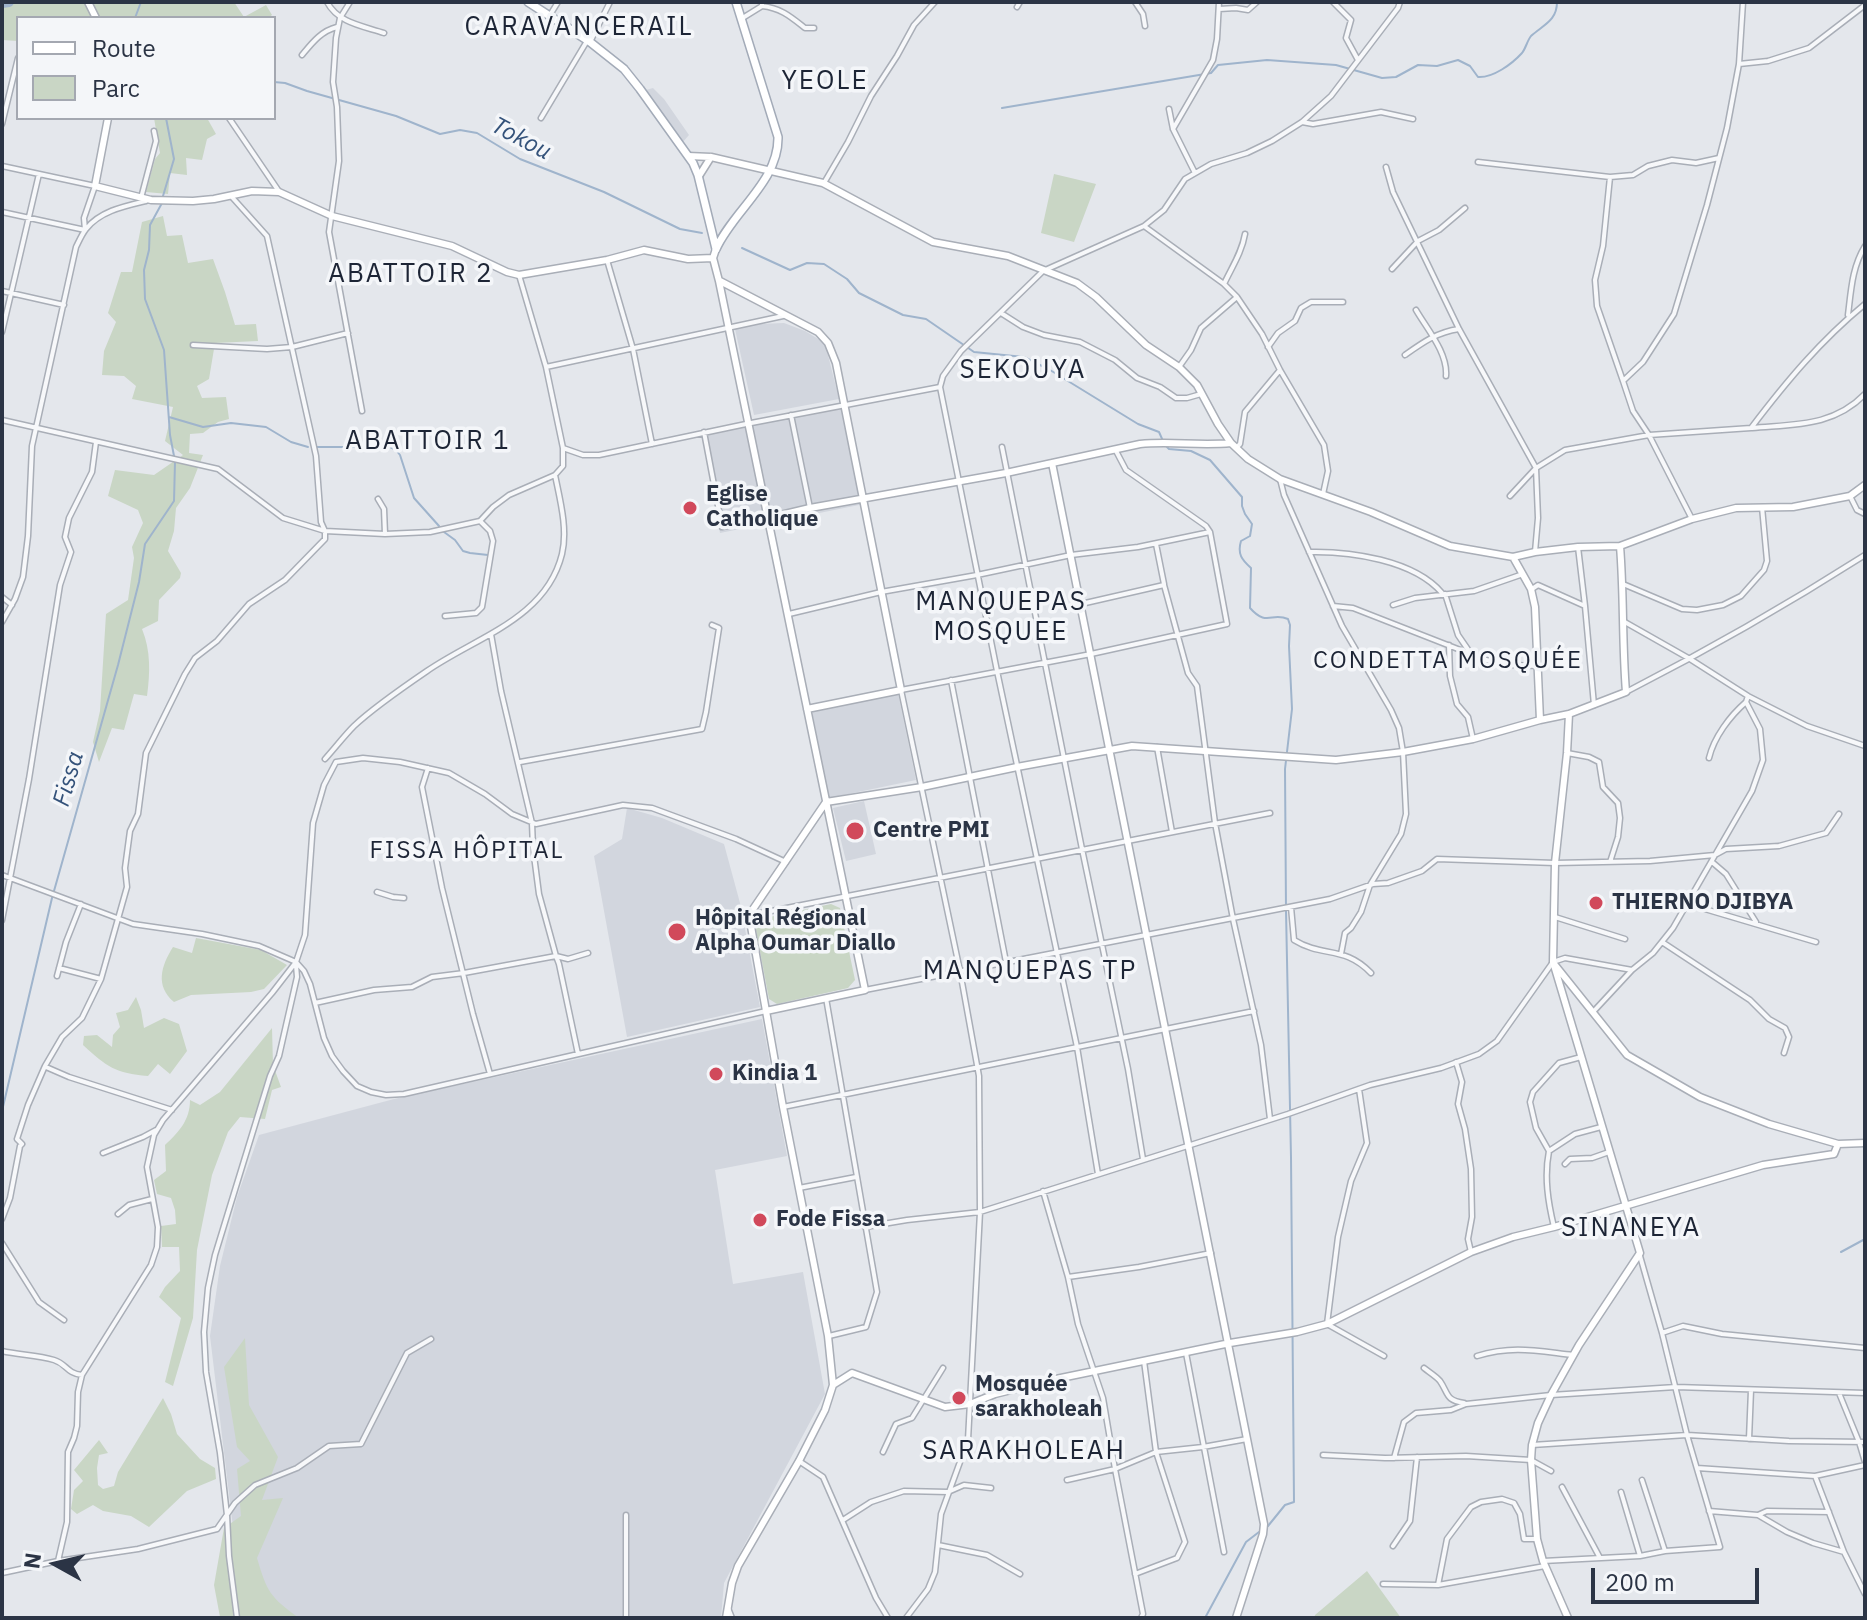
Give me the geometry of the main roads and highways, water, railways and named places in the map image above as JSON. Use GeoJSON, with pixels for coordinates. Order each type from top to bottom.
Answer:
{"type":"FeatureCollection","features":[{"type":"Feature","properties":{"kind":"main road"},"geometry":{"type":"LineString","coordinates":[[528,2],[589,41],[624,69],[691,160],[699,176],[716,249],[723,232],[753,197],[777,157],[778,137],[736,2]]}},
{"type":"Feature","properties":{"kind":"waterway"},"geometry":{"type":"LineString","coordinates":[[2,3],[9,2]]}},
{"type":"Feature","properties":{"kind":"waterway","name":"Fissa"},"geometry":{"type":"LineString","coordinates":[[136,16],[141,2]]}},
{"type":"Feature","properties":{"kind":"waterway"},"geometry":{"type":"LineString","coordinates":[[1002,108],[1211,73],[1218,65],[1267,60],[1336,65],[1382,78],[1396,77],[1418,65],[1437,66],[1458,60],[1470,66],[1478,77],[1484,77],[1502,70],[1522,53],[1531,36],[1555,14],[1557,2]]}},
{"type":"Feature","properties":{"kind":"waterway","name":"Tokou"},"geometry":{"type":"LineString","coordinates":[[276,82],[396,116],[440,134],[460,130],[477,133],[520,159],[604,192],[680,229],[702,233]]}},
{"type":"Feature","properties":{"kind":"waterway","name":"Fissa"},"geometry":{"type":"LineString","coordinates":[[163,196],[174,159],[166,120]]}},
{"type":"Feature","properties":{"kind":"waterway","name":"Fissa"},"geometry":{"type":"LineString","coordinates":[[162,203],[150,225],[144,270],[145,299],[164,350],[174,456]]}},
{"type":"Feature","properties":{"kind":"waterway"},"geometry":{"type":"LineString","coordinates":[[742,248],[790,270],[807,263],[824,264],[847,279],[859,293],[903,315],[926,319],[974,352],[1024,357],[1050,370],[1138,424],[1159,432],[1163,441]]}},
{"type":"Feature","properties":{"kind":"waterway"},"geometry":{"type":"LineString","coordinates":[[169,417],[203,427],[231,423],[266,427],[291,442],[308,447]]}},
{"type":"Feature","properties":{"kind":"waterway"},"geometry":{"type":"LineString","coordinates":[[1166,446],[1191,451],[1210,460],[1242,497],[1242,506],[1252,524],[1250,536],[1241,541],[1240,550],[1251,568],[1250,608],[1261,617],[1288,619],[1290,625],[1292,709],[1285,769],[1294,1502],[1285,1505],[1268,1526]]}},
{"type":"Feature","properties":{"kind":"waterway"},"geometry":{"type":"LineString","coordinates":[[317,447],[390,447],[396,450],[414,498],[439,526]]}},
{"type":"Feature","properties":{"kind":"waterway","name":"Fissa"},"geometry":{"type":"LineString","coordinates":[[2,1111],[52,898],[118,665],[139,582],[145,544],[174,501],[175,462]]}},
{"type":"Feature","properties":{"kind":"waterway"},"geometry":{"type":"LineString","coordinates":[[444,532],[463,551],[488,555]]}},
{"type":"Feature","properties":{"kind":"waterway"},"geometry":{"type":"LineString","coordinates":[[1841,1252],[1865,1239]]}},
{"type":"Feature","properties":{"kind":"waterway"},"geometry":{"type":"LineString","coordinates":[[1205,1618],[1246,1542],[1259,1532]]}},
{"type":"Feature","properties":{"kind":"place","name":"Eglise Catholique"},"geometry":{"type":"Point","coordinates":[690,508]}},
{"type":"Feature","properties":{"kind":"place","name":"Centre PMI"},"geometry":{"type":"Point","coordinates":[855,831]}},
{"type":"Feature","properties":{"kind":"place","name":"THIERNO DJIBYA"},"geometry":{"type":"Point","coordinates":[1596,903]}},
{"type":"Feature","properties":{"kind":"place","name":"Hôpital Régional Alpha Oumar Diallo"},"geometry":{"type":"Point","coordinates":[677,932]}},
{"type":"Feature","properties":{"kind":"place","name":"Kindia 1"},"geometry":{"type":"Point","coordinates":[716,1074]}},
{"type":"Feature","properties":{"kind":"place","name":"Fode Fissa"},"geometry":{"type":"Point","coordinates":[760,1220]}},
{"type":"Feature","properties":{"kind":"place","name":"Mosquée sarakholeah"},"geometry":{"type":"Point","coordinates":[959,1398]}},
{"type":"Feature","properties":{"kind":"district","name":"CARAVANCERAIL"},"geometry":{"type":"Point","coordinates":[579,27]}},
{"type":"Feature","properties":{"kind":"district","name":"YEOLE"},"geometry":{"type":"Point","coordinates":[825,81]}},
{"type":"Feature","properties":{"kind":"district","name":"ABATTOIR 2"},"geometry":{"type":"Point","coordinates":[411,274]}},
{"type":"Feature","properties":{"kind":"district","name":"SEKOUYA"},"geometry":{"type":"Point","coordinates":[1023,370]}},
{"type":"Feature","properties":{"kind":"district","name":"ABATTOIR 1"},"geometry":{"type":"Point","coordinates":[428,441]}},
{"type":"Feature","properties":{"kind":"district","name":"MANQUEPAS MOSQUEE"},"geometry":{"type":"Point","coordinates":[1001,617]}},
{"type":"Feature","properties":{"kind":"district","name":"СONDETTA MOSQUÉE"},"geometry":{"type":"Point","coordinates":[1448,661]}},
{"type":"Feature","properties":{"kind":"district","name":"FISSA HÔPITAL"},"geometry":{"type":"Point","coordinates":[467,851]}},
{"type":"Feature","properties":{"kind":"district","name":"MANQUEPAS TP"},"geometry":{"type":"Point","coordinates":[1030,971]}},
{"type":"Feature","properties":{"kind":"district","name":"SINANEYA"},"geometry":{"type":"Point","coordinates":[1631,1228]}},
{"type":"Feature","properties":{"kind":"district","name":"SARAKHOLEAH"},"geometry":{"type":"Point","coordinates":[1024,1451]}}]}
